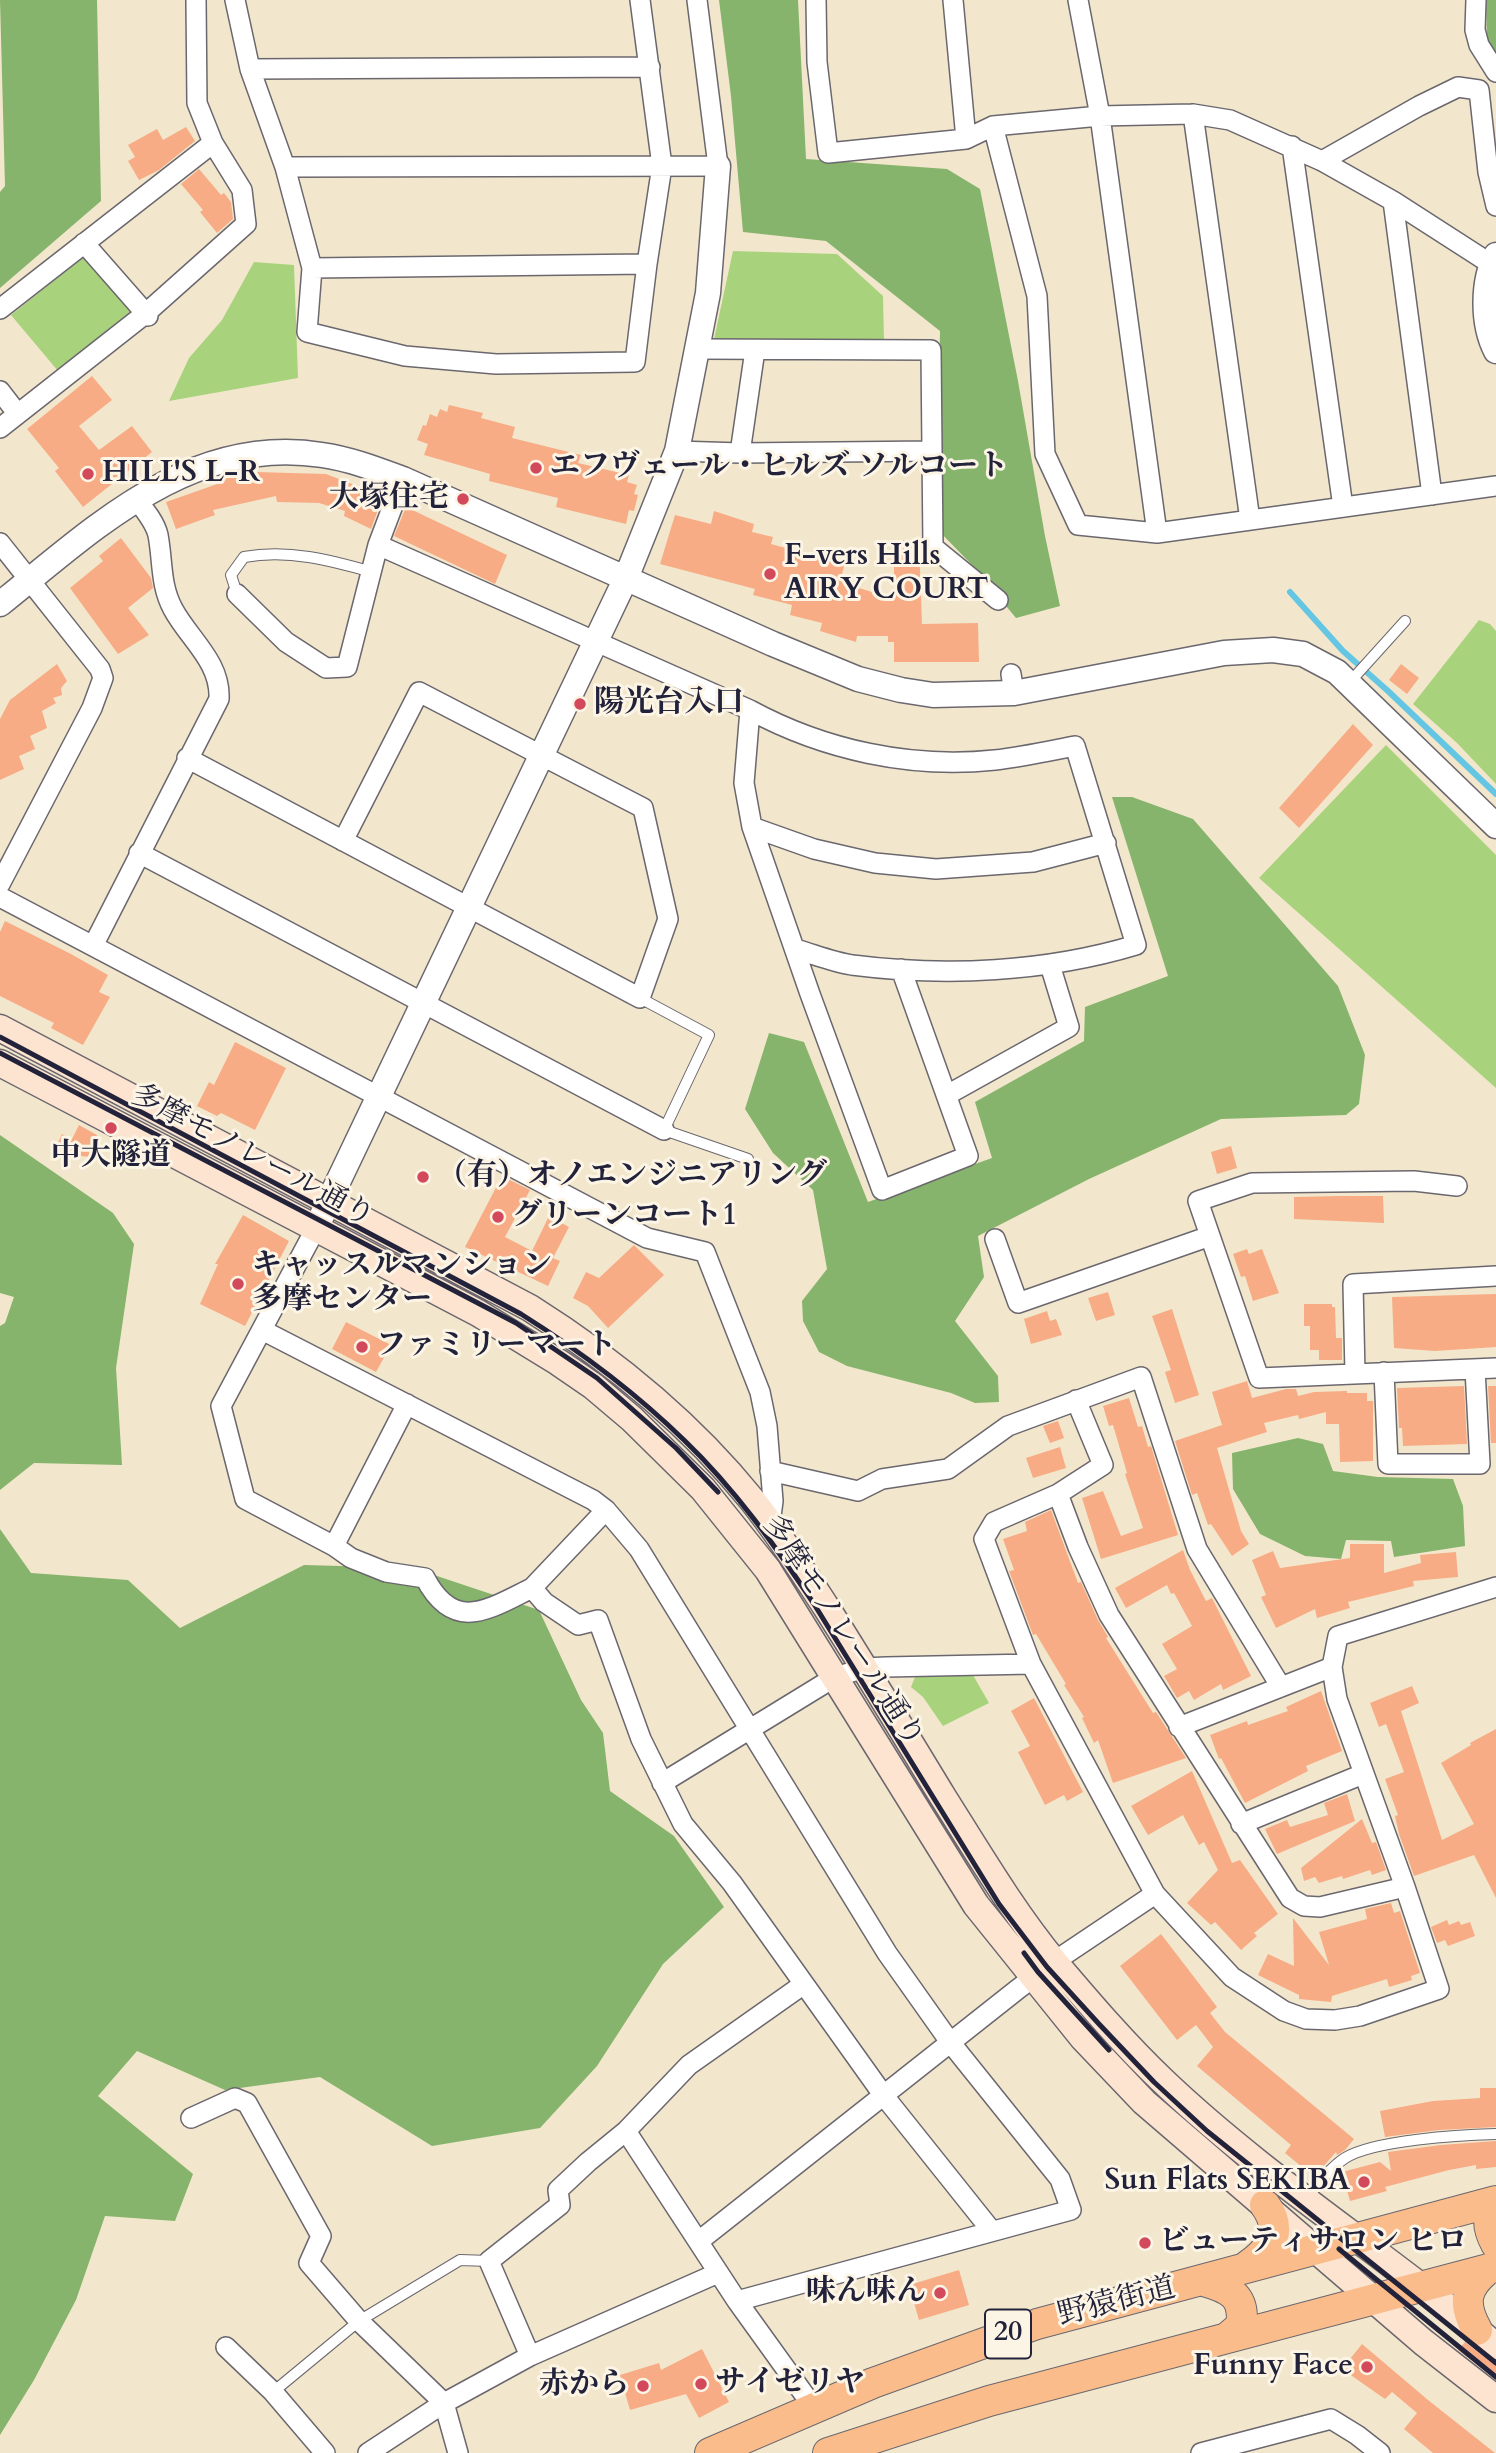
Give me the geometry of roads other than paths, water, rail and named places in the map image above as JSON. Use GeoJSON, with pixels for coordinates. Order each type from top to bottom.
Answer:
{"type":"FeatureCollection","features":[{"type":"Feature","properties":{"kind":"main road","name":"多摩モノレール通り"},"geometry":{"type":"LineString","coordinates":[[0,1028],[530,1308],[610,1362],[651,1395],[693,1434],[770,1524],[865,1668],[999,1888],[1102,2017],[1163,2080],[1216,2127],[1486,2338]]}},
{"type":"Feature","properties":{"kind":"main road","name":"多摩モノレール通り"},"geometry":{"type":"LineString","coordinates":[[0,1063],[515,1334],[593,1386],[632,1419],[695,1480],[727,1516],[768,1570],[976,1905],[1083,2038],[1143,2102],[1318,2249],[1423,2342],[1496,2399]]}},
{"type":"Feature","properties":{"kind":"main road"},"geometry":{"type":"LineString","coordinates":[[1486,2338],[1468,2307],[1469,2291],[1493,2260],[1488,2220],[1496,2203]]}},
{"type":"Feature","properties":{"kind":"main road","name":"野猿街道"},"geometry":{"type":"LineString","coordinates":[[710,2453],[892,2376],[1037,2324],[1496,2203]]}},
{"type":"Feature","properties":{"kind":"main road"},"geometry":{"type":"LineString","coordinates":[[1243,2270],[1267,2252],[1272,2244],[1273,2220],[1265,2205]]}},
{"type":"Feature","properties":{"kind":"main road","name":"野猿街道"},"geometry":{"type":"LineString","coordinates":[[845,2450],[989,2401],[1420,2287],[1493,2260]]}},
{"type":"Feature","properties":{"kind":"main road"},"geometry":{"type":"LineString","coordinates":[[1204,2281],[1221,2286],[1237,2297],[1242,2306],[1241,2326],[1228,2337]]}},
{"type":"Feature","properties":{"kind":"street"},"geometry":{"type":"LineString","coordinates":[[0,428],[147,315],[246,224],[242,190],[213,142],[197,103],[196,0]]}},
{"type":"Feature","properties":{"kind":"street"},"geometry":{"type":"LineString","coordinates":[[235,0],[250,69],[285,167],[312,268],[307,332],[405,356],[496,364],[635,362],[662,166],[640,0]]}},
{"type":"Feature","properties":{"kind":"street"},"geometry":{"type":"LineString","coordinates":[[606,1510],[532,1588],[477,1613],[465,1612],[448,1606],[433,1595],[425,1578],[386,1572],[351,1558],[334,1546],[245,1499],[221,1406],[330,1201],[470,908],[626,578],[677,451],[708,293],[718,166],[697,0]]}},
{"type":"Feature","properties":{"kind":"street"},"geometry":{"type":"LineString","coordinates":[[816,0],[817,62],[828,153],[966,139],[993,125],[1100,116],[1192,114],[1230,120],[1322,161],[1494,260],[1486,305],[1488,327],[1496,351]]}},
{"type":"Feature","properties":{"kind":"street"},"geometry":{"type":"LineString","coordinates":[[953,0],[966,139]]}},
{"type":"Feature","properties":{"kind":"street"},"geometry":{"type":"LineString","coordinates":[[1078,0],[1100,116],[1157,533]]}},
{"type":"Feature","properties":{"kind":"street"},"geometry":{"type":"LineString","coordinates":[[1476,0],[1475,30],[1479,45],[1496,72]]}},
{"type":"Feature","properties":{"kind":"street"},"geometry":{"type":"LineString","coordinates":[[250,69],[650,67]]}},
{"type":"Feature","properties":{"kind":"street"},"geometry":{"type":"LineString","coordinates":[[1322,161],[1458,87],[1479,90],[1488,172],[1496,206]]}},
{"type":"Feature","properties":{"kind":"street"},"geometry":{"type":"LineString","coordinates":[[1192,114],[1250,520]]}},
{"type":"Feature","properties":{"kind":"street"},"geometry":{"type":"LineString","coordinates":[[993,125],[1037,296],[1045,454],[1078,525],[1157,533],[1496,486]]}},
{"type":"Feature","properties":{"kind":"street"},"geometry":{"type":"LineString","coordinates":[[0,309],[213,142]]}},
{"type":"Feature","properties":{"kind":"street"},"geometry":{"type":"LineString","coordinates":[[1292,146],[1343,507]]}},
{"type":"Feature","properties":{"kind":"street"},"geometry":{"type":"LineString","coordinates":[[285,167],[718,166]]}},
{"type":"Feature","properties":{"kind":"street"},"geometry":{"type":"LineString","coordinates":[[1393,201],[1432,495]]}},
{"type":"Feature","properties":{"kind":"street"},"geometry":{"type":"LineString","coordinates":[[84,243],[147,315]]}},
{"type":"Feature","properties":{"kind":"street"},"geometry":{"type":"LineString","coordinates":[[312,268],[647,264]]}},
{"type":"Feature","properties":{"kind":"street"},"geometry":{"type":"LineString","coordinates":[[698,349],[931,349],[933,547],[998,600]]}},
{"type":"Feature","properties":{"kind":"street"},"geometry":{"type":"LineString","coordinates":[[740,453],[755,350]]}},
{"type":"Feature","properties":{"kind":"street"},"geometry":{"type":"LineString","coordinates":[[0,391],[17,413]]}},
{"type":"Feature","properties":{"kind":"street"},"geometry":{"type":"LineString","coordinates":[[677,451],[932,451]]}},
{"type":"Feature","properties":{"kind":"street"},"geometry":{"type":"LineString","coordinates":[[0,604],[155,487],[195,469],[228,459],[283,452],[321,454],[403,479],[773,644],[859,678],[933,695],[1224,653],[1273,649],[1303,654],[1354,678],[1496,826]]}},
{"type":"Feature","properties":{"kind":"street"},"geometry":{"type":"LineString","coordinates":[[237,594],[286,642],[326,668],[347,667],[377,545],[403,479]]}},
{"type":"Feature","properties":{"kind":"street"},"geometry":{"type":"LineString","coordinates":[[93,946],[219,699],[220,687],[212,666],[172,608],[164,585],[158,534],[136,499]]}},
{"type":"Feature","properties":{"kind":"street"},"geometry":{"type":"LineString","coordinates":[[0,543],[100,669],[103,678],[92,708],[0,884]]}},
{"type":"Feature","properties":{"kind":"street"},"geometry":{"type":"LineString","coordinates":[[377,545],[750,710],[778,726],[849,750],[934,762],[995,760],[1075,746],[1136,945],[1094,958],[1050,965],[974,970],[849,965],[795,949]]}},
{"type":"Feature","properties":{"kind":"street"},"geometry":{"type":"LineString","coordinates":[[187,758],[343,841],[640,998],[668,919],[643,808],[419,692],[343,841]]}},
{"type":"Feature","properties":{"kind":"street"},"geometry":{"type":"LineString","coordinates":[[750,710],[744,783],[752,827],[883,1190],[968,1156],[901,969]]}},
{"type":"Feature","properties":{"kind":"street"},"geometry":{"type":"LineString","coordinates":[[752,827],[814,849],[875,863],[936,869],[1032,862],[1106,844]]}},
{"type":"Feature","properties":{"kind":"street"},"geometry":{"type":"LineString","coordinates":[[139,853],[664,1130]]}},
{"type":"Feature","properties":{"kind":"street"},"geometry":{"type":"LineString","coordinates":[[0,897],[647,1238],[705,1252],[760,1392],[767,1426],[772,1501],[770,1524]]}},
{"type":"Feature","properties":{"kind":"street"},"geometry":{"type":"LineString","coordinates":[[947,1095],[1069,1027],[1050,965]]}},
{"type":"Feature","properties":{"kind":"street"},"geometry":{"type":"LineString","coordinates":[[1457,1186],[1414,1181],[1252,1183],[1198,1201],[1259,1378],[1496,1368]]}},
{"type":"Feature","properties":{"kind":"street"},"geometry":{"type":"LineString","coordinates":[[995,1239],[1018,1303],[1210,1236]]}},
{"type":"Feature","properties":{"kind":"street"},"geometry":{"type":"LineString","coordinates":[[1355,1374],[1353,1284],[1496,1276]]}},
{"type":"Feature","properties":{"kind":"street"},"geometry":{"type":"LineString","coordinates":[[261,1330],[593,1500],[606,1510],[639,1549],[887,1953],[950,2042],[1060,2179],[1071,2210],[737,2301]]}},
{"type":"Feature","properties":{"kind":"street"},"geometry":{"type":"LineString","coordinates":[[1384,1372],[1388,1464],[1480,1464],[1475,1369]]}},
{"type":"Feature","properties":{"kind":"street"},"geometry":{"type":"LineString","coordinates":[[770,1471],[858,1491],[882,1479],[948,1469],[1008,1426],[1141,1377],[1197,1549],[1281,1687]]}},
{"type":"Feature","properties":{"kind":"street"},"geometry":{"type":"LineString","coordinates":[[1076,1400],[1102,1465],[1058,1494],[994,1522],[984,1539],[1031,1664],[1155,1894],[1232,1978],[1284,2011],[1306,2019],[1335,2020],[1360,2016],[1439,1989],[1337,1699],[1332,1667],[1338,1636],[1496,1587]]}},
{"type":"Feature","properties":{"kind":"street"},"geometry":{"type":"LineString","coordinates":[[334,1546],[407,1404]]}},
{"type":"Feature","properties":{"kind":"street"},"geometry":{"type":"LineString","coordinates":[[1058,1494],[1077,1547],[1109,1615],[1290,1898],[1304,1906],[1320,1907],[1405,1887]]}},
{"type":"Feature","properties":{"kind":"street"},"geometry":{"type":"LineString","coordinates":[[532,1588],[544,1602],[578,1625],[598,1620],[641,1740],[683,1824],[732,1883],[884,2096],[991,2231]]}},
{"type":"Feature","properties":{"kind":"street"},"geometry":{"type":"LineString","coordinates":[[662,1783],[835,1677],[865,1668],[1031,1664]]}},
{"type":"Feature","properties":{"kind":"street"},"geometry":{"type":"LineString","coordinates":[[1179,1727],[1332,1667]]}},
{"type":"Feature","properties":{"kind":"street"},"geometry":{"type":"LineString","coordinates":[[1241,1824],[1363,1774]]}},
{"type":"Feature","properties":{"kind":"street"},"geometry":{"type":"LineString","coordinates":[[699,2241],[1055,1961],[1155,1894]]}},
{"type":"Feature","properties":{"kind":"street"},"geometry":{"type":"LineString","coordinates":[[530,2356],[489,2261],[560,2205],[558,2190],[626,2131],[690,2064],[804,1984]]}},
{"type":"Feature","properties":{"kind":"street"},"geometry":{"type":"LineString","coordinates":[[191,2118],[235,2098],[247,2103],[321,2236],[309,2263],[359,2321],[444,2403],[458,2453]]}},
{"type":"Feature","properties":{"kind":"street"},"geometry":{"type":"LineString","coordinates":[[626,2131],[737,2301],[814,2408]]}},
{"type":"Feature","properties":{"kind":"street"},"geometry":{"type":"LineString","coordinates":[[368,2453],[444,2403],[530,2356],[718,2273]]}},
{"type":"Feature","properties":{"kind":"street"},"geometry":{"type":"LineString","coordinates":[[226,2347],[274,2392],[325,2453]]}},
{"type":"Feature","properties":{"kind":"street"},"geometry":{"type":"LineString","coordinates":[[1200,2453],[1331,2419],[1380,2453]]}},
{"type":"Feature","properties":{"kind":"lane"},"geometry":{"type":"LineString","coordinates":[[237,594],[231,575],[244,557],[263,553],[304,555],[372,572]]}},
{"type":"Feature","properties":{"kind":"lane"},"geometry":{"type":"LineString","coordinates":[[1354,678],[1405,621]]}},
{"type":"Feature","properties":{"kind":"lane"},"geometry":{"type":"LineString","coordinates":[[640,998],[709,1035],[664,1130],[748,1159]]}},
{"type":"Feature","properties":{"kind":"lane"},"geometry":{"type":"LineString","coordinates":[[1305,2199],[1344,2159],[1366,2148],[1496,2134]]}},
{"type":"Feature","properties":{"kind":"lane"},"geometry":{"type":"LineString","coordinates":[[274,2392],[359,2321],[460,2260],[489,2261]]}},
{"type":"Feature","properties":{"kind":"waterway"},"geometry":{"type":"LineString","coordinates":[[1290,592],[1343,651],[1496,794]]}},
{"type":"Feature","properties":{"kind":"railway"},"geometry":{"type":"LineString","coordinates":[[0,1037],[521,1314],[586,1358],[647,1406],[721,1479],[785,1561],[999,1904],[1047,1967],[1154,2082],[1207,2131],[1496,2363]]}},
{"type":"Feature","properties":{"kind":"railway"},"geometry":{"type":"LineString","coordinates":[[0,1053],[516,1323],[597,1378],[676,1448],[718,1492]]}},
{"type":"Feature","properties":{"kind":"railway"},"geometry":{"type":"LineString","coordinates":[[1024,1953],[1109,2050]]}},
{"type":"Feature","properties":{"kind":"railway"},"geometry":{"type":"LineString","coordinates":[[1339,2249],[1496,2377]]}},
{"type":"Feature","properties":{"kind":"place","name":"エフヴェール・ヒルズ ソルコート"},"geometry":{"type":"Point","coordinates":[536,468]}},
{"type":"Feature","properties":{"kind":"place","name":"HILL'S L-R"},"geometry":{"type":"Point","coordinates":[88,474]}},
{"type":"Feature","properties":{"kind":"place","name":"大塚住宅"},"geometry":{"type":"Point","coordinates":[463,499]}},
{"type":"Feature","properties":{"kind":"place","name":"F-vers Hills AIRY COURT"},"geometry":{"type":"Point","coordinates":[770,574]}},
{"type":"Feature","properties":{"kind":"place","name":"陽光台入口"},"geometry":{"type":"Point","coordinates":[580,704]}},
{"type":"Feature","properties":{"kind":"place","name":"中大隧道"},"geometry":{"type":"Point","coordinates":[111,1128]}},
{"type":"Feature","properties":{"kind":"place","name":"（有）オノエンジニアリング"},"geometry":{"type":"Point","coordinates":[423,1177]}},
{"type":"Feature","properties":{"kind":"place","name":"グリーンコート1"},"geometry":{"type":"Point","coordinates":[498,1217]}},
{"type":"Feature","properties":{"kind":"place","name":"キャッスルマンション 多摩センター"},"geometry":{"type":"Point","coordinates":[238,1284]}},
{"type":"Feature","properties":{"kind":"place","name":"ファミリーマート"},"geometry":{"type":"Point","coordinates":[362,1347]}},
{"type":"Feature","properties":{"kind":"place","name":"Sun Flats SEKIBA"},"geometry":{"type":"Point","coordinates":[1364,2182]}},
{"type":"Feature","properties":{"kind":"place","name":"ビューティサロン ヒロ"},"geometry":{"type":"Point","coordinates":[1145,2243]}},
{"type":"Feature","properties":{"kind":"place","name":"味ん味ん"},"geometry":{"type":"Point","coordinates":[940,2293]}},
{"type":"Feature","properties":{"kind":"place","name":"Funny Face"},"geometry":{"type":"Point","coordinates":[1367,2367]}},
{"type":"Feature","properties":{"kind":"place","name":"サイゼリヤ"},"geometry":{"type":"Point","coordinates":[701,2384]}},
{"type":"Feature","properties":{"kind":"place","name":"赤から"},"geometry":{"type":"Point","coordinates":[643,2386]}}]}
